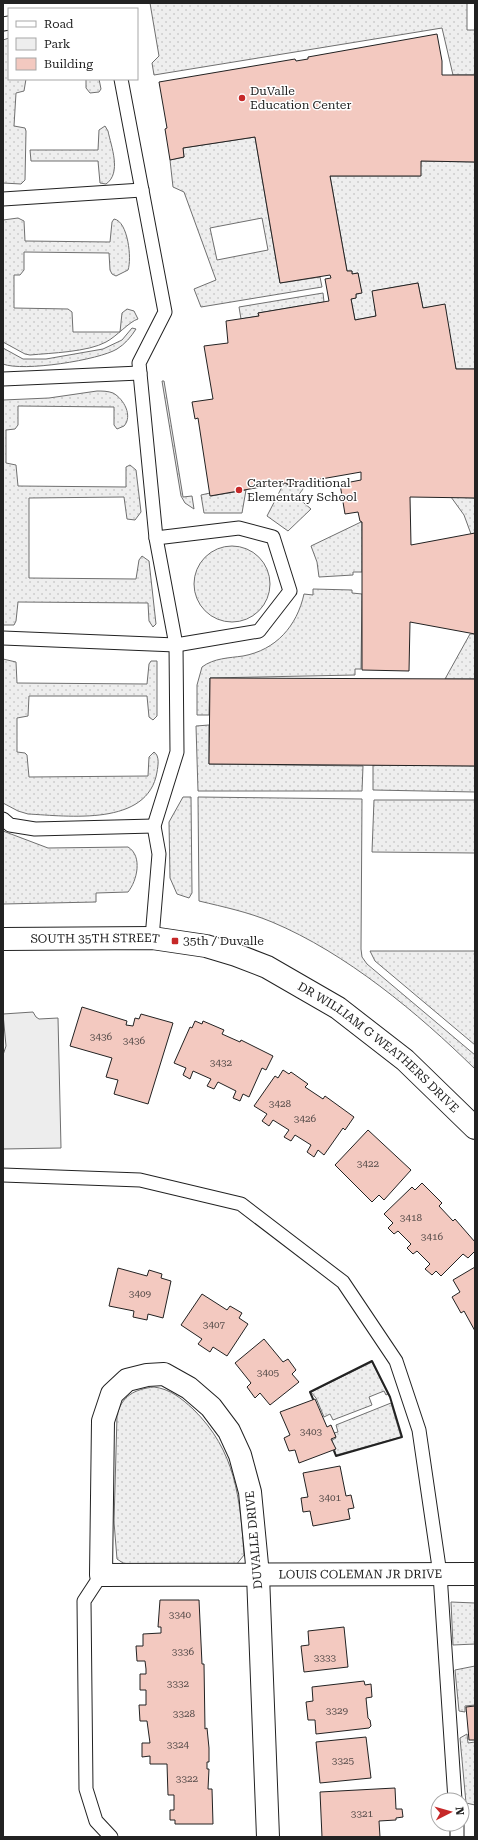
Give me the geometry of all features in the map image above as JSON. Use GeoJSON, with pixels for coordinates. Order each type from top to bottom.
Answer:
{"type":"FeatureCollection","features":[{"type":"Feature","properties":{"kind":"street","name":"SOUTH 35TH STREET"},"geometry":{"type":"LineString","coordinates":[[3,939],[152,938],[206,946],[236,955],[277,973]]}},
{"type":"Feature","properties":{"kind":"street","name":"DR WILLIAM G WEATHERS DRIVE"},"geometry":{"type":"LineString","coordinates":[[277,973],[338,1008],[405,1060],[475,1128]]}},
{"type":"Feature","properties":{"kind":"street","name":"DUVALLE DRIVE"},"geometry":{"type":"LineString","coordinates":[[101,1575],[103,1421],[112,1394],[128,1380],[147,1375],[164,1374],[189,1388],[211,1407],[229,1431],[240,1455],[250,1492],[258,1576],[268,1837]]}},
{"type":"Feature","properties":{"kind":"street","name":"LOUIS COLEMAN JR DRIVE"},"geometry":{"type":"LineString","coordinates":[[101,1575],[258,1576],[475,1574]]}},
{"type":"Feature","properties":{"kind":"lane"},"geometry":{"type":"LineString","coordinates":[[121,80],[164,312],[138,362],[156,538],[176,645],[177,752],[154,826],[159,854],[152,938]]}},
{"type":"Feature","properties":{"kind":"lane"},"geometry":{"type":"LineString","coordinates":[[3,199],[142,190]]}},
{"type":"Feature","properties":{"kind":"lane"},"geometry":{"type":"LineString","coordinates":[[3,379],[140,373]]}},
{"type":"Feature","properties":{"kind":"lane"},"geometry":{"type":"LineString","coordinates":[[3,638],[176,645],[259,631],[290,591],[272,537],[239,528],[156,538]]}},
{"type":"Feature","properties":{"kind":"lane"},"geometry":{"type":"LineString","coordinates":[[3,819],[10,825],[35,829],[154,826]]}},
{"type":"Feature","properties":{"kind":"lane"},"geometry":{"type":"LineString","coordinates":[[3,1175],[140,1180],[241,1204],[343,1282],[396,1362],[419,1430],[440,1574],[454,1792]]}},
{"type":"Feature","properties":{"kind":"lane"},"geometry":{"type":"LineString","coordinates":[[101,1575],[84,1601],[86,1789],[96,1821],[111,1837]]}},
{"type":"Feature","properties":{"kind":"green space"},"geometry":{"type":"Polygon","coordinates":[[[150,3],[467,3],[467,30],[475,30],[475,75],[453,75],[442,28],[154,75],[152,63],[159,56],[150,3]]]}},
{"type":"Feature","properties":{"kind":"green space"},"geometry":{"type":"Polygon","coordinates":[[[8,38],[8,80],[26,80],[24,91],[16,93],[14,126],[25,128],[26,131],[25,180],[21,184],[3,183],[3,40],[8,38]]]}},
{"type":"Feature","properties":{"kind":"green space"},"geometry":{"type":"Polygon","coordinates":[[[86,80],[99,80],[101,89],[99,92],[90,93],[86,88],[86,80]]]}},
{"type":"Feature","properties":{"kind":"green space"},"geometry":{"type":"Polygon","coordinates":[[[105,126],[108,131],[114,159],[113,173],[111,179],[106,184],[100,183],[98,161],[31,161],[30,150],[98,150],[99,130],[105,126]]]}},
{"type":"Feature","properties":{"kind":"green space"},"geometry":{"type":"Polygon","coordinates":[[[255,137],[280,283],[320,277],[322,287],[201,307],[194,289],[216,280],[184,192],[173,187],[170,160],[184,157],[183,148],[255,137]],[[262,218],[210,228],[217,260],[268,250],[262,218]]]}},
{"type":"Feature","properties":{"kind":"green space"},"geometry":{"type":"Polygon","coordinates":[[[421,161],[475,162],[475,369],[456,369],[444,305],[423,308],[418,283],[373,291],[376,316],[355,320],[351,299],[356,298],[356,294],[361,293],[358,273],[352,274],[352,271],[347,271],[330,176],[420,176],[421,161]]]}},
{"type":"Feature","properties":{"kind":"green space"},"geometry":{"type":"Polygon","coordinates":[[[18,218],[24,221],[25,241],[110,242],[112,222],[114,219],[119,221],[123,226],[128,241],[128,270],[116,276],[112,274],[110,270],[109,253],[24,252],[24,270],[20,275],[14,275],[14,308],[68,309],[72,312],[73,332],[120,332],[110,340],[89,348],[48,354],[25,354],[3,342],[3,220],[18,218]]]}},
{"type":"Feature","properties":{"kind":"green space"},"geometry":{"type":"Polygon","coordinates":[[[323,293],[324,302],[258,313],[259,316],[241,319],[239,307],[323,293]]]}},
{"type":"Feature","properties":{"kind":"green space"},"geometry":{"type":"Polygon","coordinates":[[[127,309],[134,311],[138,319],[120,332],[122,313],[127,309]]]}},
{"type":"Feature","properties":{"kind":"green space"},"geometry":{"type":"Polygon","coordinates":[[[132,328],[136,329],[128,340],[120,347],[108,353],[94,357],[43,366],[27,367],[3,364],[3,348],[23,359],[46,359],[103,349],[122,340],[132,328]]]}},
{"type":"Feature","properties":{"kind":"green space"},"geometry":{"type":"Polygon","coordinates":[[[162,381],[164,381],[183,497],[192,496],[194,509],[185,503],[181,496],[162,381]]]}},
{"type":"Feature","properties":{"kind":"green space"},"geometry":{"type":"Polygon","coordinates":[[[107,391],[113,393],[121,399],[126,408],[128,417],[124,426],[117,429],[114,425],[114,407],[18,406],[18,425],[15,429],[6,430],[6,463],[16,465],[18,486],[126,487],[126,467],[130,465],[136,470],[141,512],[135,520],[127,519],[124,497],[29,498],[29,578],[136,579],[139,560],[142,556],[149,561],[156,624],[153,627],[149,621],[148,603],[18,602],[16,621],[14,625],[3,625],[3,400],[49,398],[107,391]]]}},
{"type":"Feature","properties":{"kind":"green space"},"geometry":{"type":"Polygon","coordinates":[[[302,482],[303,489],[297,497],[311,509],[288,531],[267,516],[284,483],[287,483],[288,485],[302,482]]]}},
{"type":"Feature","properties":{"kind":"green space"},"geometry":{"type":"Polygon","coordinates":[[[246,490],[242,513],[204,513],[201,495],[210,493],[211,496],[246,490]]]}},
{"type":"Feature","properties":{"kind":"green space"},"geometry":{"type":"Polygon","coordinates":[[[451,497],[475,498],[475,533],[471,534],[464,515],[451,497]]]}},
{"type":"Feature","properties":{"kind":"green space"},"geometry":{"type":"Polygon","coordinates":[[[361,522],[362,572],[353,572],[353,575],[319,577],[317,562],[311,546],[361,522]]]}},
{"type":"Feature","properties":{"kind":"green space"},"geometry":{"type":"Polygon","coordinates":[[[232,546],[246,549],[259,557],[267,570],[270,584],[267,598],[259,611],[246,619],[232,622],[218,619],[205,611],[197,598],[194,584],[197,570],[205,557],[218,549],[232,546]]]}},
{"type":"Feature","properties":{"kind":"green space"},"geometry":{"type":"Polygon","coordinates":[[[313,589],[352,590],[352,593],[362,594],[361,669],[355,669],[355,675],[210,678],[209,715],[197,715],[197,685],[202,667],[217,660],[255,653],[275,642],[290,626],[301,606],[304,594],[313,595],[313,589]]]}},
{"type":"Feature","properties":{"kind":"green space"},"geometry":{"type":"Polygon","coordinates":[[[470,634],[475,634],[475,679],[445,679],[470,634]]]}},
{"type":"Feature","properties":{"kind":"green space"},"geometry":{"type":"Polygon","coordinates":[[[3,659],[16,662],[17,683],[147,684],[149,664],[151,661],[157,661],[157,716],[153,720],[149,717],[147,696],[29,696],[28,716],[17,718],[17,752],[25,753],[27,755],[29,777],[148,776],[149,757],[154,752],[158,759],[158,764],[151,790],[139,802],[123,810],[84,816],[28,814],[18,811],[3,803],[3,659]]]}},
{"type":"Feature","properties":{"kind":"green space"},"geometry":{"type":"Polygon","coordinates":[[[209,725],[209,764],[363,766],[362,791],[198,791],[196,726],[209,725]]]}},
{"type":"Feature","properties":{"kind":"green space"},"geometry":{"type":"Polygon","coordinates":[[[373,765],[475,766],[475,792],[373,790],[373,765]]]}},
{"type":"Feature","properties":{"kind":"green space"},"geometry":{"type":"Polygon","coordinates":[[[183,797],[191,797],[192,893],[189,898],[177,894],[170,878],[169,822],[183,797]]]}},
{"type":"Feature","properties":{"kind":"green space"},"geometry":{"type":"Polygon","coordinates":[[[198,797],[362,799],[362,957],[367,964],[475,1055],[475,1069],[405,1006],[354,967],[327,950],[300,935],[263,918],[199,901],[198,797]]]}},
{"type":"Feature","properties":{"kind":"green space"},"geometry":{"type":"Polygon","coordinates":[[[374,800],[475,800],[475,853],[372,852],[374,800]]]}},
{"type":"Feature","properties":{"kind":"green space"},"geometry":{"type":"Polygon","coordinates":[[[3,831],[48,848],[128,847],[136,856],[137,869],[134,882],[128,892],[96,893],[96,902],[3,904],[3,831]]]}},
{"type":"Feature","properties":{"kind":"green space"},"geometry":{"type":"Polygon","coordinates":[[[370,951],[475,951],[475,1045],[375,961],[370,951]]]}},
{"type":"Feature","properties":{"kind":"green space"},"geometry":{"type":"Polygon","coordinates":[[[372,1362],[388,1394],[386,1395],[384,1391],[369,1397],[372,1405],[333,1420],[330,1414],[324,1417],[316,1398],[311,1392],[372,1362]]]}},
{"type":"Feature","properties":{"kind":"green space"},"geometry":{"type":"Polygon","coordinates":[[[147,1388],[160,1388],[175,1395],[193,1409],[219,1442],[227,1459],[233,1476],[237,1495],[244,1555],[236,1565],[129,1564],[123,1563],[117,1559],[114,1522],[117,1416],[122,1403],[130,1395],[147,1388]]]}},
{"type":"Feature","properties":{"kind":"green space"},"geometry":{"type":"Polygon","coordinates":[[[391,1403],[401,1437],[336,1455],[332,1440],[336,1438],[334,1433],[338,1432],[336,1425],[391,1403]]]}},
{"type":"Feature","properties":{"kind":"green space"},"geometry":{"type":"Polygon","coordinates":[[[451,1602],[475,1603],[475,1644],[453,1645],[451,1602]]]}},
{"type":"Feature","properties":{"kind":"green space"},"geometry":{"type":"Polygon","coordinates":[[[475,1666],[475,1705],[465,1706],[465,1712],[459,1711],[455,1670],[475,1666]]]}},
{"type":"Feature","properties":{"kind":"green space"},"geometry":{"type":"Polygon","coordinates":[[[467,1734],[468,1743],[475,1742],[475,1805],[470,1804],[470,1792],[465,1792],[460,1738],[467,1734]]]}},
{"type":"Feature","properties":{"kind":"shaded area"},"geometry":{"type":"Polygon","coordinates":[[[33,1012],[39,1019],[58,1018],[61,1148],[3,1149],[3,1055],[6,1046],[3,1014],[33,1012]]]}},
{"type":"Feature","properties":{"kind":"building"},"geometry":{"type":"Polygon","coordinates":[[[437,34],[442,61],[442,75],[475,75],[475,162],[421,161],[421,176],[330,176],[347,271],[352,271],[352,274],[358,273],[362,293],[356,294],[356,298],[351,299],[355,320],[376,316],[372,291],[418,283],[423,308],[445,304],[456,369],[475,369],[475,498],[410,497],[411,545],[475,533],[475,634],[410,622],[409,671],[362,670],[362,522],[360,521],[358,512],[345,514],[340,484],[361,480],[361,472],[287,485],[287,483],[284,483],[210,496],[198,418],[195,419],[192,402],[213,399],[204,346],[228,343],[226,321],[259,316],[258,313],[329,301],[325,279],[331,278],[330,275],[280,283],[255,137],[183,148],[184,157],[170,160],[165,129],[167,128],[159,82],[295,59],[296,61],[308,59],[308,57],[437,34]]]}},
{"type":"Feature","properties":{"kind":"building"},"geometry":{"type":"Polygon","coordinates":[[[210,678],[475,679],[475,766],[209,764],[210,678]]]}},
{"type":"Feature","properties":{"kind":"building"},"geometry":{"type":"Polygon","coordinates":[[[82,1007],[127,1021],[126,1025],[133,1026],[135,1018],[139,1019],[141,1014],[173,1023],[148,1104],[114,1094],[118,1080],[106,1077],[112,1058],[70,1046],[82,1007]]]}},
{"type":"Feature","properties":{"kind":"building"},"geometry":{"type":"Polygon","coordinates":[[[195,1021],[202,1024],[203,1021],[224,1030],[222,1034],[240,1042],[241,1040],[273,1056],[266,1070],[262,1068],[249,1097],[243,1094],[240,1101],[233,1098],[236,1091],[218,1082],[214,1089],[207,1086],[211,1079],[193,1071],[190,1079],[183,1075],[186,1068],[174,1063],[190,1027],[192,1028],[195,1021]]]}},
{"type":"Feature","properties":{"kind":"building"},"geometry":{"type":"Polygon","coordinates":[[[283,1070],[289,1074],[291,1072],[308,1084],[305,1087],[323,1099],[325,1096],[354,1117],[345,1130],[343,1128],[324,1155],[318,1150],[314,1157],[307,1152],[311,1145],[295,1135],[291,1141],[284,1137],[289,1130],[273,1120],[269,1126],[262,1121],[267,1114],[254,1106],[275,1076],[278,1078],[283,1070]]]}},
{"type":"Feature","properties":{"kind":"building"},"geometry":{"type":"Polygon","coordinates":[[[368,1130],[411,1170],[384,1200],[379,1195],[372,1202],[335,1165],[368,1130]]]}},
{"type":"Feature","properties":{"kind":"building"},"geometry":{"type":"Polygon","coordinates":[[[422,1183],[442,1203],[439,1206],[453,1221],[455,1219],[475,1242],[475,1251],[468,1258],[463,1254],[441,1276],[436,1271],[432,1275],[425,1269],[430,1264],[417,1251],[413,1254],[407,1248],[411,1244],[398,1231],[394,1234],[388,1228],[393,1223],[384,1214],[412,1187],[415,1190],[422,1183]]]}},
{"type":"Feature","properties":{"kind":"building"},"geometry":{"type":"Polygon","coordinates":[[[475,1267],[475,1331],[464,1311],[461,1313],[452,1297],[460,1292],[453,1280],[475,1267]]]}},
{"type":"Feature","properties":{"kind":"building"},"geometry":{"type":"Polygon","coordinates":[[[118,1268],[147,1276],[149,1270],[162,1274],[161,1278],[171,1281],[163,1318],[148,1314],[147,1320],[133,1317],[134,1311],[109,1306],[118,1268]]]}},
{"type":"Feature","properties":{"kind":"building"},"geometry":{"type":"Polygon","coordinates":[[[202,1294],[227,1310],[230,1306],[242,1313],[239,1318],[248,1324],[227,1356],[213,1347],[210,1352],[198,1344],[202,1339],[181,1325],[202,1294]]]}},
{"type":"Feature","properties":{"kind":"building"},"geometry":{"type":"Polygon","coordinates":[[[264,1339],[283,1362],[288,1359],[296,1370],[292,1374],[299,1382],[270,1405],[260,1393],[255,1398],[247,1387],[251,1383],[235,1363],[264,1339]]]}},
{"type":"Feature","properties":{"kind":"building"},"geometry":{"type":"Polygon","coordinates":[[[315,1399],[327,1427],[331,1425],[336,1437],[331,1439],[336,1449],[299,1463],[295,1450],[289,1451],[284,1438],[290,1435],[280,1412],[315,1399]]]}},
{"type":"Feature","properties":{"kind":"building"},"geometry":{"type":"Polygon","coordinates":[[[340,1466],[346,1496],[351,1495],[354,1508],[348,1509],[350,1519],[313,1526],[310,1511],[303,1512],[301,1498],[308,1497],[303,1473],[340,1466]]]}},
{"type":"Feature","properties":{"kind":"building"},"geometry":{"type":"Polygon","coordinates":[[[160,1600],[199,1600],[202,1664],[204,1664],[205,1729],[207,1728],[209,1748],[209,1762],[207,1762],[207,1769],[209,1769],[208,1789],[212,1789],[213,1824],[175,1824],[175,1820],[170,1820],[170,1810],[174,1810],[174,1795],[168,1795],[167,1764],[150,1764],[150,1756],[142,1757],[142,1743],[150,1743],[147,1721],[140,1721],[139,1705],[146,1705],[146,1690],[140,1690],[140,1674],[146,1674],[146,1669],[145,1661],[137,1661],[136,1646],[143,1646],[143,1634],[161,1633],[161,1627],[158,1627],[160,1600]]]}},
{"type":"Feature","properties":{"kind":"building"},"geometry":{"type":"Polygon","coordinates":[[[344,1627],[348,1667],[304,1672],[301,1646],[309,1645],[308,1631],[344,1627]]]}},
{"type":"Feature","properties":{"kind":"building"},"geometry":{"type":"Polygon","coordinates":[[[364,1681],[365,1685],[371,1684],[372,1697],[366,1698],[368,1718],[371,1726],[369,1728],[316,1734],[315,1720],[308,1720],[306,1702],[313,1701],[312,1687],[364,1681]]]}},
{"type":"Feature","properties":{"kind":"building"},"geometry":{"type":"Polygon","coordinates":[[[475,1706],[475,1740],[469,1740],[466,1707],[475,1706]]]}},
{"type":"Feature","properties":{"kind":"building"},"geometry":{"type":"Polygon","coordinates":[[[366,1737],[371,1778],[320,1783],[316,1742],[366,1737]]]}},
{"type":"Feature","properties":{"kind":"building"},"geometry":{"type":"Polygon","coordinates":[[[395,1788],[396,1809],[402,1809],[403,1817],[396,1818],[396,1820],[379,1821],[380,1837],[322,1837],[320,1792],[395,1788]]]}},
{"type":"Feature","properties":{"kind":"wall"},"geometry":{"type":"LineString","coordinates":[[313,1399],[310,1392],[372,1361],[390,1397],[402,1437],[336,1456],[334,1451]]}},
{"type":"Feature","properties":{"kind":"place","name":"DuValle Education Center"},"geometry":{"type":"Point","coordinates":[242,98]}},
{"type":"Feature","properties":{"kind":"place","name":"Carter Traditional Elementary School"},"geometry":{"type":"Point","coordinates":[239,490]}},
{"type":"Feature","properties":{"kind":"place","name":"35th / Duvalle"},"geometry":{"type":"Point","coordinates":[175,941]}}]}
